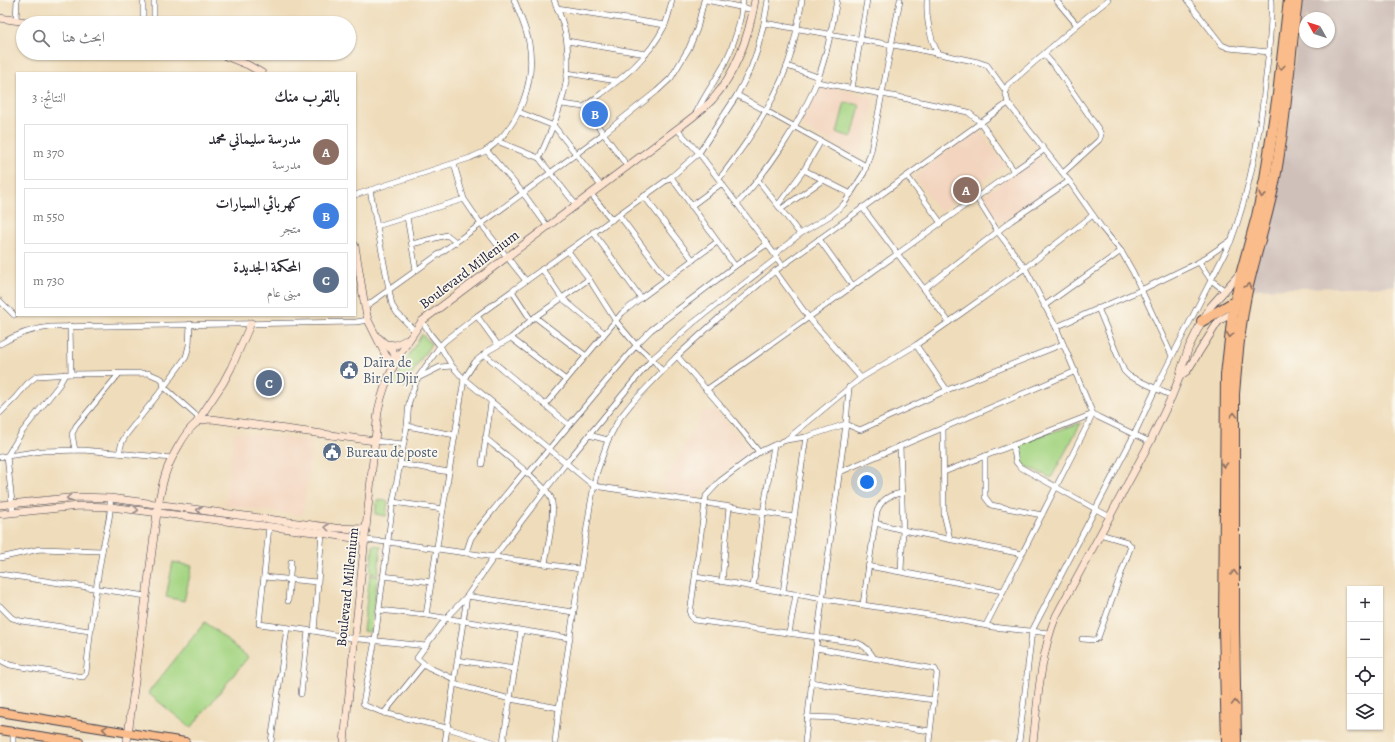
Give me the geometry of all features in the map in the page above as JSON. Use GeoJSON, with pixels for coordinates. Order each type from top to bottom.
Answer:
{"type":"FeatureCollection","features":[{"type":"Feature","properties":{"kind":"highway"},"geometry":{"type":"LineString","coordinates":[[1284,0],[1284,46]]}},
{"type":"Feature","properties":{"kind":"highway"},"geometry":{"type":"LineString","coordinates":[[1227,742],[1224,628],[1226,375],[1233,313],[1242,271],[1258,216],[1278,94],[1284,46],[1295,0]]}},
{"type":"Feature","properties":{"kind":"highway"},"geometry":{"type":"LineString","coordinates":[[1236,742],[1234,628],[1234,394],[1236,360],[1245,300],[1269,206],[1279,155],[1288,92],[1295,0]]}},
{"type":"Feature","properties":{"kind":"highway"},"geometry":{"type":"LineString","coordinates":[[1202,321],[1236,301]]}},
{"type":"Feature","properties":{"kind":"main road","name":"Boulevard Millenium"},"geometry":{"type":"LineString","coordinates":[[344,742],[379,405],[382,393],[395,361],[422,321],[695,116],[712,99],[734,68],[742,51],[754,10],[755,0]]}},
{"type":"Feature","properties":{"kind":"main road"},"geometry":{"type":"LineString","coordinates":[[0,18],[16,20]]}},
{"type":"Feature","properties":{"kind":"main road"},"geometry":{"type":"LineString","coordinates":[[236,60],[260,72]]}},
{"type":"Feature","properties":{"kind":"main road"},"geometry":{"type":"LineString","coordinates":[[356,252],[368,320],[383,346],[387,358],[395,361]]}},
{"type":"Feature","properties":{"kind":"main road"},"geometry":{"type":"LineString","coordinates":[[1033,742],[1044,650],[1056,616],[1150,442],[1172,396],[1189,347],[1202,321],[1211,306],[1242,271]]}},
{"type":"Feature","properties":{"kind":"main road"},"geometry":{"type":"LineString","coordinates":[[1180,376],[1187,371],[1218,322],[1233,313]]}},
{"type":"Feature","properties":{"kind":"main road"},"geometry":{"type":"LineString","coordinates":[[127,742],[158,509],[165,474],[172,458],[183,440],[228,373],[250,323]]}},
{"type":"Feature","properties":{"kind":"main road"},"geometry":{"type":"LineString","coordinates":[[383,346],[396,345],[410,338]]}},
{"type":"Feature","properties":{"kind":"main road"},"geometry":{"type":"LineString","coordinates":[[383,346],[390,372]]}},
{"type":"Feature","properties":{"kind":"main road"},"geometry":{"type":"LineString","coordinates":[[197,421],[212,419],[375,441]]}},
{"type":"Feature","properties":{"kind":"main road"},"geometry":{"type":"LineString","coordinates":[[0,505],[78,497],[110,498],[158,509],[269,527],[365,540]]}},
{"type":"Feature","properties":{"kind":"main road"},"geometry":{"type":"LineString","coordinates":[[0,514],[79,506],[111,507],[158,509],[335,528],[366,529]]}},
{"type":"Feature","properties":{"kind":"main road"},"geometry":{"type":"LineString","coordinates":[[0,712],[185,742]]}},
{"type":"Feature","properties":{"kind":"main road"},"geometry":{"type":"LineString","coordinates":[[0,730],[74,742]]}},
{"type":"Feature","properties":{"kind":"street"},"geometry":{"type":"LineString","coordinates":[[16,16],[17,0]]}},
{"type":"Feature","properties":{"kind":"street"},"geometry":{"type":"LineString","coordinates":[[143,16],[144,0]]}},
{"type":"Feature","properties":{"kind":"street"},"geometry":{"type":"LineString","coordinates":[[154,0],[154,16]]}},
{"type":"Feature","properties":{"kind":"street"},"geometry":{"type":"LineString","coordinates":[[356,195],[454,164],[486,150],[497,142],[519,112],[528,84],[530,44],[514,0]]}},
{"type":"Feature","properties":{"kind":"street"},"geometry":{"type":"LineString","coordinates":[[539,158],[554,126],[562,104],[567,73],[567,41],[554,0]]}},
{"type":"Feature","properties":{"kind":"street"},"geometry":{"type":"LineString","coordinates":[[562,104],[584,107],[642,60],[665,25],[672,0]]}},
{"type":"Feature","properties":{"kind":"street"},"geometry":{"type":"LineString","coordinates":[[365,307],[603,134],[657,91],[671,78],[689,48],[697,29],[705,0],[754,10]]}},
{"type":"Feature","properties":{"kind":"street"},"geometry":{"type":"LineString","coordinates":[[695,116],[732,47],[743,0]]}},
{"type":"Feature","properties":{"kind":"street"},"geometry":{"type":"LineString","coordinates":[[493,742],[447,728],[384,713],[366,706],[364,703],[375,640],[393,502],[407,426],[409,402],[417,378],[440,346],[477,316],[593,232],[619,215],[671,177],[699,154],[737,95],[750,68],[764,23],[768,0]]}},
{"type":"Feature","properties":{"kind":"street"},"geometry":{"type":"LineString","coordinates":[[691,206],[720,181],[766,111],[787,66],[802,0]]}},
{"type":"Feature","properties":{"kind":"street"},"geometry":{"type":"LineString","coordinates":[[738,204],[758,180],[794,126],[818,80],[831,35],[837,0]]}},
{"type":"Feature","properties":{"kind":"street"},"geometry":{"type":"LineString","coordinates":[[852,88],[867,0]]}},
{"type":"Feature","properties":{"kind":"street"},"geometry":{"type":"LineString","coordinates":[[559,708],[510,699],[454,681],[424,664],[417,658],[446,618],[468,596],[494,557],[566,463],[652,359],[693,323],[776,256],[800,234],[831,215],[844,204],[864,173],[871,151],[900,0]]}},
{"type":"Feature","properties":{"kind":"street"},"geometry":{"type":"LineString","coordinates":[[927,0],[927,20],[929,33],[938,54]]}},
{"type":"Feature","properties":{"kind":"street"},"geometry":{"type":"LineString","coordinates":[[1056,0],[1077,25]]}},
{"type":"Feature","properties":{"kind":"street"},"geometry":{"type":"LineString","coordinates":[[1006,90],[1008,85],[1108,0]]}},
{"type":"Feature","properties":{"kind":"street"},"geometry":{"type":"LineString","coordinates":[[1187,0],[1222,45],[1229,48],[1269,52]]}},
{"type":"Feature","properties":{"kind":"street"},"geometry":{"type":"LineString","coordinates":[[1019,742],[1032,631],[1134,435],[1172,356],[1231,241],[1238,222],[1251,177],[1262,115],[1269,52],[1270,0]]}},
{"type":"Feature","properties":{"kind":"street"},"geometry":{"type":"LineString","coordinates":[[557,8],[665,25]]}},
{"type":"Feature","properties":{"kind":"street"},"geometry":{"type":"LineString","coordinates":[[764,23],[891,45],[965,59],[987,65],[1006,90],[1008,103],[1121,251],[1133,272],[1172,356]]}},
{"type":"Feature","properties":{"kind":"street"},"geometry":{"type":"LineString","coordinates":[[567,41],[646,54]]}},
{"type":"Feature","properties":{"kind":"street"},"geometry":{"type":"LineString","coordinates":[[1044,54],[1057,69],[1101,135],[1099,140],[1062,173]]}},
{"type":"Feature","properties":{"kind":"street"},"geometry":{"type":"LineString","coordinates":[[787,66],[818,80],[965,110],[971,113],[980,122],[1014,170]]}},
{"type":"Feature","properties":{"kind":"street"},"geometry":{"type":"LineString","coordinates":[[567,73],[617,81]]}},
{"type":"Feature","properties":{"kind":"street"},"geometry":{"type":"LineString","coordinates":[[737,95],[866,166]]}},
{"type":"Feature","properties":{"kind":"street"},"geometry":{"type":"LineString","coordinates":[[555,742],[573,612],[596,475],[608,440],[619,419],[631,404],[677,356],[722,315],[782,265],[1008,103]]}},
{"type":"Feature","properties":{"kind":"street"},"geometry":{"type":"LineString","coordinates":[[584,107],[628,167]]}},
{"type":"Feature","properties":{"kind":"street"},"geometry":{"type":"LineString","coordinates":[[519,112],[554,126],[601,186]]}},
{"type":"Feature","properties":{"kind":"street"},"geometry":{"type":"LineString","coordinates":[[677,129],[699,154],[738,204],[782,265]]}},
{"type":"Feature","properties":{"kind":"street"},"geometry":{"type":"LineString","coordinates":[[780,207],[821,141]]}},
{"type":"Feature","properties":{"kind":"street"},"geometry":{"type":"LineString","coordinates":[[497,142],[539,158],[576,205]]}},
{"type":"Feature","properties":{"kind":"street"},"geometry":{"type":"LineString","coordinates":[[486,150],[523,193],[548,227]]}},
{"type":"Feature","properties":{"kind":"street"},"geometry":{"type":"LineString","coordinates":[[706,390],[1044,150]]}},
{"type":"Feature","properties":{"kind":"street"},"geometry":{"type":"LineString","coordinates":[[454,164],[464,199],[481,224],[526,281]]}},
{"type":"Feature","properties":{"kind":"street"},"geometry":{"type":"LineString","coordinates":[[804,170],[851,194]]}},
{"type":"Feature","properties":{"kind":"street"},"geometry":{"type":"LineString","coordinates":[[907,176],[941,223]]}},
{"type":"Feature","properties":{"kind":"street"},"geometry":{"type":"LineString","coordinates":[[671,177],[734,266]]}},
{"type":"Feature","properties":{"kind":"street"},"geometry":{"type":"LineString","coordinates":[[758,180],[800,234]]}},
{"type":"Feature","properties":{"kind":"street"},"geometry":{"type":"LineString","coordinates":[[780,207],[823,180]]}},
{"type":"Feature","properties":{"kind":"street"},"geometry":{"type":"LineString","coordinates":[[924,289],[1011,221],[1069,181]]}},
{"type":"Feature","properties":{"kind":"street"},"geometry":{"type":"LineString","coordinates":[[370,190],[392,305],[397,313],[415,331]]}},
{"type":"Feature","properties":{"kind":"street"},"geometry":{"type":"LineString","coordinates":[[591,194],[612,220]]}},
{"type":"Feature","properties":{"kind":"street"},"geometry":{"type":"LineString","coordinates":[[644,196],[693,260]]}},
{"type":"Feature","properties":{"kind":"street"},"geometry":{"type":"LineString","coordinates":[[976,197],[998,232],[1025,268],[1056,327],[1093,414],[1150,442]]}},
{"type":"Feature","properties":{"kind":"street"},"geometry":{"type":"LineString","coordinates":[[377,226],[464,199]]}},
{"type":"Feature","properties":{"kind":"street"},"geometry":{"type":"LineString","coordinates":[[862,207],[949,322]]}},
{"type":"Feature","properties":{"kind":"street"},"geometry":{"type":"LineString","coordinates":[[619,215],[667,279]]}},
{"type":"Feature","properties":{"kind":"street"},"geometry":{"type":"LineString","coordinates":[[786,440],[861,378],[916,345],[949,322],[1025,268],[1093,215]]}},
{"type":"Feature","properties":{"kind":"street"},"geometry":{"type":"LineString","coordinates":[[407,217],[416,270]]}},
{"type":"Feature","properties":{"kind":"street"},"geometry":{"type":"LineString","coordinates":[[593,232],[641,298]]}},
{"type":"Feature","properties":{"kind":"street"},"geometry":{"type":"LineString","coordinates":[[412,244],[447,235],[456,242]]}},
{"type":"Feature","properties":{"kind":"street"},"geometry":{"type":"LineString","coordinates":[[818,239],[853,286]]}},
{"type":"Feature","properties":{"kind":"street"},"geometry":{"type":"LineString","coordinates":[[1056,327],[1141,290],[1198,262],[1231,241]]}},
{"type":"Feature","properties":{"kind":"street"},"geometry":{"type":"LineString","coordinates":[[546,405],[615,320],[641,298],[717,242]]}},
{"type":"Feature","properties":{"kind":"street"},"geometry":{"type":"LineString","coordinates":[[466,553],[471,538],[476,531],[549,449],[636,345],[651,330],[734,266],[767,244]]}},
{"type":"Feature","properties":{"kind":"street"},"geometry":{"type":"LineString","coordinates":[[568,250],[589,279],[615,320],[636,345],[652,359],[662,371]]}},
{"type":"Feature","properties":{"kind":"street"},"geometry":{"type":"LineString","coordinates":[[1044,306],[1121,251]]}},
{"type":"Feature","properties":{"kind":"street"},"geometry":{"type":"LineString","coordinates":[[1198,262],[1211,280],[1224,290]]}},
{"type":"Feature","properties":{"kind":"street"},"geometry":{"type":"LineString","coordinates":[[542,269],[562,298],[604,333]]}},
{"type":"Feature","properties":{"kind":"street"},"geometry":{"type":"LineString","coordinates":[[775,271],[809,318],[861,378]]}},
{"type":"Feature","properties":{"kind":"street"},"geometry":{"type":"LineString","coordinates":[[426,615],[442,508],[464,379],[475,362],[484,354],[511,338],[533,319],[589,279]]}},
{"type":"Feature","properties":{"kind":"street"},"geometry":{"type":"LineString","coordinates":[[512,291],[533,319],[586,356]]}},
{"type":"Feature","properties":{"kind":"street"},"geometry":{"type":"LineString","coordinates":[[0,301],[14,316]]}},
{"type":"Feature","properties":{"kind":"street"},"geometry":{"type":"LineString","coordinates":[[1098,308],[1124,371],[1129,376],[1172,396]]}},
{"type":"Feature","properties":{"kind":"street"},"geometry":{"type":"LineString","coordinates":[[477,316],[498,345]]}},
{"type":"Feature","properties":{"kind":"street"},"geometry":{"type":"LineString","coordinates":[[0,344],[16,336],[37,329],[50,327],[356,322],[368,320]]}},
{"type":"Feature","properties":{"kind":"street"},"geometry":{"type":"LineString","coordinates":[[422,321],[452,366],[464,379],[491,403],[594,486],[794,517]]}},
{"type":"Feature","properties":{"kind":"street"},"geometry":{"type":"LineString","coordinates":[[119,454],[122,442],[126,435],[186,357],[189,345],[190,324]]}},
{"type":"Feature","properties":{"kind":"street"},"geometry":{"type":"LineString","coordinates":[[70,326],[71,374]]}},
{"type":"Feature","properties":{"kind":"street"},"geometry":{"type":"LineString","coordinates":[[511,338],[566,380]]}},
{"type":"Feature","properties":{"kind":"street"},"geometry":{"type":"LineString","coordinates":[[874,658],[863,645],[858,643],[694,620],[690,614],[706,496],[720,481],[759,452],[774,445],[786,440],[806,437],[846,424],[860,430],[947,390],[1063,344]]}},
{"type":"Feature","properties":{"kind":"street"},"geometry":{"type":"LineString","coordinates":[[916,345],[947,390]]}},
{"type":"Feature","properties":{"kind":"street"},"geometry":{"type":"LineString","coordinates":[[484,354],[569,425]]}},
{"type":"Feature","properties":{"kind":"street"},"geometry":{"type":"LineString","coordinates":[[677,356],[751,440],[759,452]]}},
{"type":"Feature","properties":{"kind":"street"},"geometry":{"type":"LineString","coordinates":[[417,378],[436,368],[452,366]]}},
{"type":"Feature","properties":{"kind":"street"},"geometry":{"type":"LineString","coordinates":[[840,472],[1076,372]]}},
{"type":"Feature","properties":{"kind":"street"},"geometry":{"type":"LineString","coordinates":[[0,413],[34,378],[65,374],[151,374],[162,379],[164,387],[197,421]]}},
{"type":"Feature","properties":{"kind":"street"},"geometry":{"type":"LineString","coordinates":[[13,512],[7,456],[22,432],[59,385],[65,374]]}},
{"type":"Feature","properties":{"kind":"street"},"geometry":{"type":"LineString","coordinates":[[75,450],[72,434],[76,426],[119,374]]}},
{"type":"Feature","properties":{"kind":"street"},"geometry":{"type":"LineString","coordinates":[[805,742],[811,682],[846,424],[849,387]]}},
{"type":"Feature","properties":{"kind":"street"},"geometry":{"type":"LineString","coordinates":[[482,464],[491,403]]}},
{"type":"Feature","properties":{"kind":"street"},"geometry":{"type":"LineString","coordinates":[[944,472],[1093,414]]}},
{"type":"Feature","properties":{"kind":"street"},"geometry":{"type":"LineString","coordinates":[[986,625],[1093,414]]}},
{"type":"Feature","properties":{"kind":"street"},"geometry":{"type":"LineString","coordinates":[[407,426],[455,435]]}},
{"type":"Feature","properties":{"kind":"street"},"geometry":{"type":"LineString","coordinates":[[943,428],[944,514],[950,539]]}},
{"type":"Feature","properties":{"kind":"street"},"geometry":{"type":"LineString","coordinates":[[589,435],[608,440]]}},
{"type":"Feature","properties":{"kind":"street"},"geometry":{"type":"LineString","coordinates":[[783,592],[806,437]]}},
{"type":"Feature","properties":{"kind":"street"},"geometry":{"type":"LineString","coordinates":[[485,438],[527,473],[551,496],[552,514],[545,564]]}},
{"type":"Feature","properties":{"kind":"street"},"geometry":{"type":"LineString","coordinates":[[375,441],[403,444]]}},
{"type":"Feature","properties":{"kind":"street"},"geometry":{"type":"LineString","coordinates":[[753,587],[774,445]]}},
{"type":"Feature","properties":{"kind":"street"},"geometry":{"type":"LineString","coordinates":[[1013,445],[1016,462],[1020,467],[1110,517]]}},
{"type":"Feature","properties":{"kind":"street"},"geometry":{"type":"LineString","coordinates":[[900,446],[903,530],[901,571]]}},
{"type":"Feature","properties":{"kind":"street"},"geometry":{"type":"LineString","coordinates":[[0,457],[42,451],[75,450],[172,458]]}},
{"type":"Feature","properties":{"kind":"street"},"geometry":{"type":"LineString","coordinates":[[985,456],[985,497],[987,502],[991,505],[1042,515]]}},
{"type":"Feature","properties":{"kind":"street"},"geometry":{"type":"LineString","coordinates":[[400,464],[448,472]]}},
{"type":"Feature","properties":{"kind":"street"},"geometry":{"type":"LineString","coordinates":[[863,604],[877,511],[885,498],[902,493]]}},
{"type":"Feature","properties":{"kind":"street"},"geometry":{"type":"LineString","coordinates":[[0,660],[10,665],[83,677],[86,673],[96,589],[111,507],[110,498]]}},
{"type":"Feature","properties":{"kind":"street"},"geometry":{"type":"LineString","coordinates":[[393,502],[442,508]]}},
{"type":"Feature","properties":{"kind":"street"},"geometry":{"type":"LineString","coordinates":[[722,582],[729,507]]}},
{"type":"Feature","properties":{"kind":"street"},"geometry":{"type":"LineString","coordinates":[[875,523],[1022,554]]}},
{"type":"Feature","properties":{"kind":"street"},"geometry":{"type":"LineString","coordinates":[[269,527],[259,624],[355,638],[426,646]]}},
{"type":"Feature","properties":{"kind":"street"},"geometry":{"type":"LineString","coordinates":[[302,694],[322,533]]}},
{"type":"Feature","properties":{"kind":"street"},"geometry":{"type":"LineString","coordinates":[[1082,639],[1095,640],[1098,638],[1131,546],[1127,542],[1100,534]]}},
{"type":"Feature","properties":{"kind":"street"},"geometry":{"type":"LineString","coordinates":[[365,540],[580,569]]}},
{"type":"Feature","properties":{"kind":"street"},"geometry":{"type":"LineString","coordinates":[[0,558],[40,549],[102,551]]}},
{"type":"Feature","properties":{"kind":"street"},"geometry":{"type":"LineString","coordinates":[[288,601],[291,562]]}},
{"type":"Feature","properties":{"kind":"street"},"geometry":{"type":"LineString","coordinates":[[868,566],[1003,591]]}},
{"type":"Feature","properties":{"kind":"street"},"geometry":{"type":"LineString","coordinates":[[0,574],[146,596]]}},
{"type":"Feature","properties":{"kind":"street"},"geometry":{"type":"LineString","coordinates":[[383,576],[431,582]]}},
{"type":"Feature","properties":{"kind":"street"},"geometry":{"type":"LineString","coordinates":[[264,577],[317,582]]}},
{"type":"Feature","properties":{"kind":"street"},"geometry":{"type":"LineString","coordinates":[[696,577],[986,625],[1049,633]]}},
{"type":"Feature","properties":{"kind":"street"},"geometry":{"type":"LineString","coordinates":[[789,633],[796,594]]}},
{"type":"Feature","properties":{"kind":"street"},"geometry":{"type":"LineString","coordinates":[[468,596],[573,612]]}},
{"type":"Feature","properties":{"kind":"street"},"geometry":{"type":"LineString","coordinates":[[445,742],[468,596]]}},
{"type":"Feature","properties":{"kind":"street"},"geometry":{"type":"LineString","coordinates":[[0,606],[12,618],[21,621],[90,631]]}},
{"type":"Feature","properties":{"kind":"street"},"geometry":{"type":"LineString","coordinates":[[379,610],[426,615],[570,638]]}},
{"type":"Feature","properties":{"kind":"street"},"geometry":{"type":"LineString","coordinates":[[271,742],[287,628]]}},
{"type":"Feature","properties":{"kind":"street"},"geometry":{"type":"LineString","coordinates":[[503,742],[521,631]]}},
{"type":"Feature","properties":{"kind":"street"},"geometry":{"type":"LineString","coordinates":[[816,648],[935,669],[937,673],[929,742]]}},
{"type":"Feature","properties":{"kind":"street"},"geometry":{"type":"LineString","coordinates":[[457,660],[515,668]]}},
{"type":"Feature","properties":{"kind":"street"},"geometry":{"type":"LineString","coordinates":[[384,713],[424,664]]}},
{"type":"Feature","properties":{"kind":"street"},"geometry":{"type":"LineString","coordinates":[[811,682],[934,700]]}},
{"type":"Feature","properties":{"kind":"street"},"geometry":{"type":"LineString","coordinates":[[807,717],[838,718],[930,731]]}},
{"type":"Feature","properties":{"kind":"street"},"geometry":{"type":"LineString","coordinates":[[13,732],[13,742]]}},
{"type":"Feature","properties":{"kind":"shaded area"},"geometry":{"type":"Polygon","coordinates":[[[1303,0],[1395,0],[1395,286],[1249,289],[1276,192],[1299,28],[1299,48],[1335,48],[1335,12],[1301,12],[1303,0]]]}},
{"type":"Feature","properties":{"kind":"shaded area"},"geometry":{"type":"Polygon","coordinates":[[[830,87],[872,97],[874,100],[860,159],[801,126],[817,91],[830,87]]]}},
{"type":"Feature","properties":{"kind":"shaded area"},"geometry":{"type":"Polygon","coordinates":[[[978,129],[1005,165],[940,212],[914,176],[978,129]]]}},
{"type":"Feature","properties":{"kind":"shaded area"},"geometry":{"type":"Polygon","coordinates":[[[1038,157],[1056,184],[1000,223],[981,197],[1038,157]]]}},
{"type":"Feature","properties":{"kind":"shaded area"},"geometry":{"type":"Polygon","coordinates":[[[715,410],[750,449],[750,451],[703,491],[693,497],[660,489],[704,411],[715,410]]]}},
{"type":"Feature","properties":{"kind":"shaded area"},"geometry":{"type":"Polygon","coordinates":[[[234,432],[312,441],[303,515],[225,506],[234,432]]]}},
{"type":"Feature","properties":{"kind":"green space"},"geometry":{"type":"Polygon","coordinates":[[[845,102],[860,105],[852,137],[837,133],[845,102]]]}},
{"type":"Feature","properties":{"kind":"green space"},"geometry":{"type":"Polygon","coordinates":[[[422,334],[431,344],[417,365],[406,388],[393,384],[410,353],[422,334]]]}},
{"type":"Feature","properties":{"kind":"green space"},"geometry":{"type":"Polygon","coordinates":[[[1081,423],[1051,478],[1024,465],[1019,459],[1017,443],[1081,423]]]}},
{"type":"Feature","properties":{"kind":"green space"},"geometry":{"type":"Polygon","coordinates":[[[377,500],[388,501],[386,516],[375,514],[377,500]]]}},
{"type":"Feature","properties":{"kind":"green space"},"geometry":{"type":"Polygon","coordinates":[[[373,545],[381,546],[378,574],[370,573],[373,545]]]}},
{"type":"Feature","properties":{"kind":"green space"},"geometry":{"type":"Polygon","coordinates":[[[173,562],[192,566],[184,601],[166,597],[173,562]]]}},
{"type":"Feature","properties":{"kind":"green space"},"geometry":{"type":"Polygon","coordinates":[[[370,575],[378,576],[370,632],[363,631],[370,575]]]}},
{"type":"Feature","properties":{"kind":"green space"},"geometry":{"type":"Polygon","coordinates":[[[205,622],[248,657],[191,728],[148,693],[205,622]]]}},
{"type":"Feature","properties":{"kind":"place","name":"كهربائي السيارات"},"geometry":{"type":"Point","coordinates":[595,114]}},
{"type":"Feature","properties":{"kind":"place","name":"مدرسة سليماني محمد"},"geometry":{"type":"Point","coordinates":[966,190]}},
{"type":"Feature","properties":{"kind":"place","name":"Daïra de Bir el Djir"},"geometry":{"type":"Point","coordinates":[349,370]}},
{"type":"Feature","properties":{"kind":"place","name":"المحكمة الجديدة"},"geometry":{"type":"Point","coordinates":[269,383]}},
{"type":"Feature","properties":{"kind":"place","name":"Bureau de poste"},"geometry":{"type":"Point","coordinates":[332,452]}}]}
